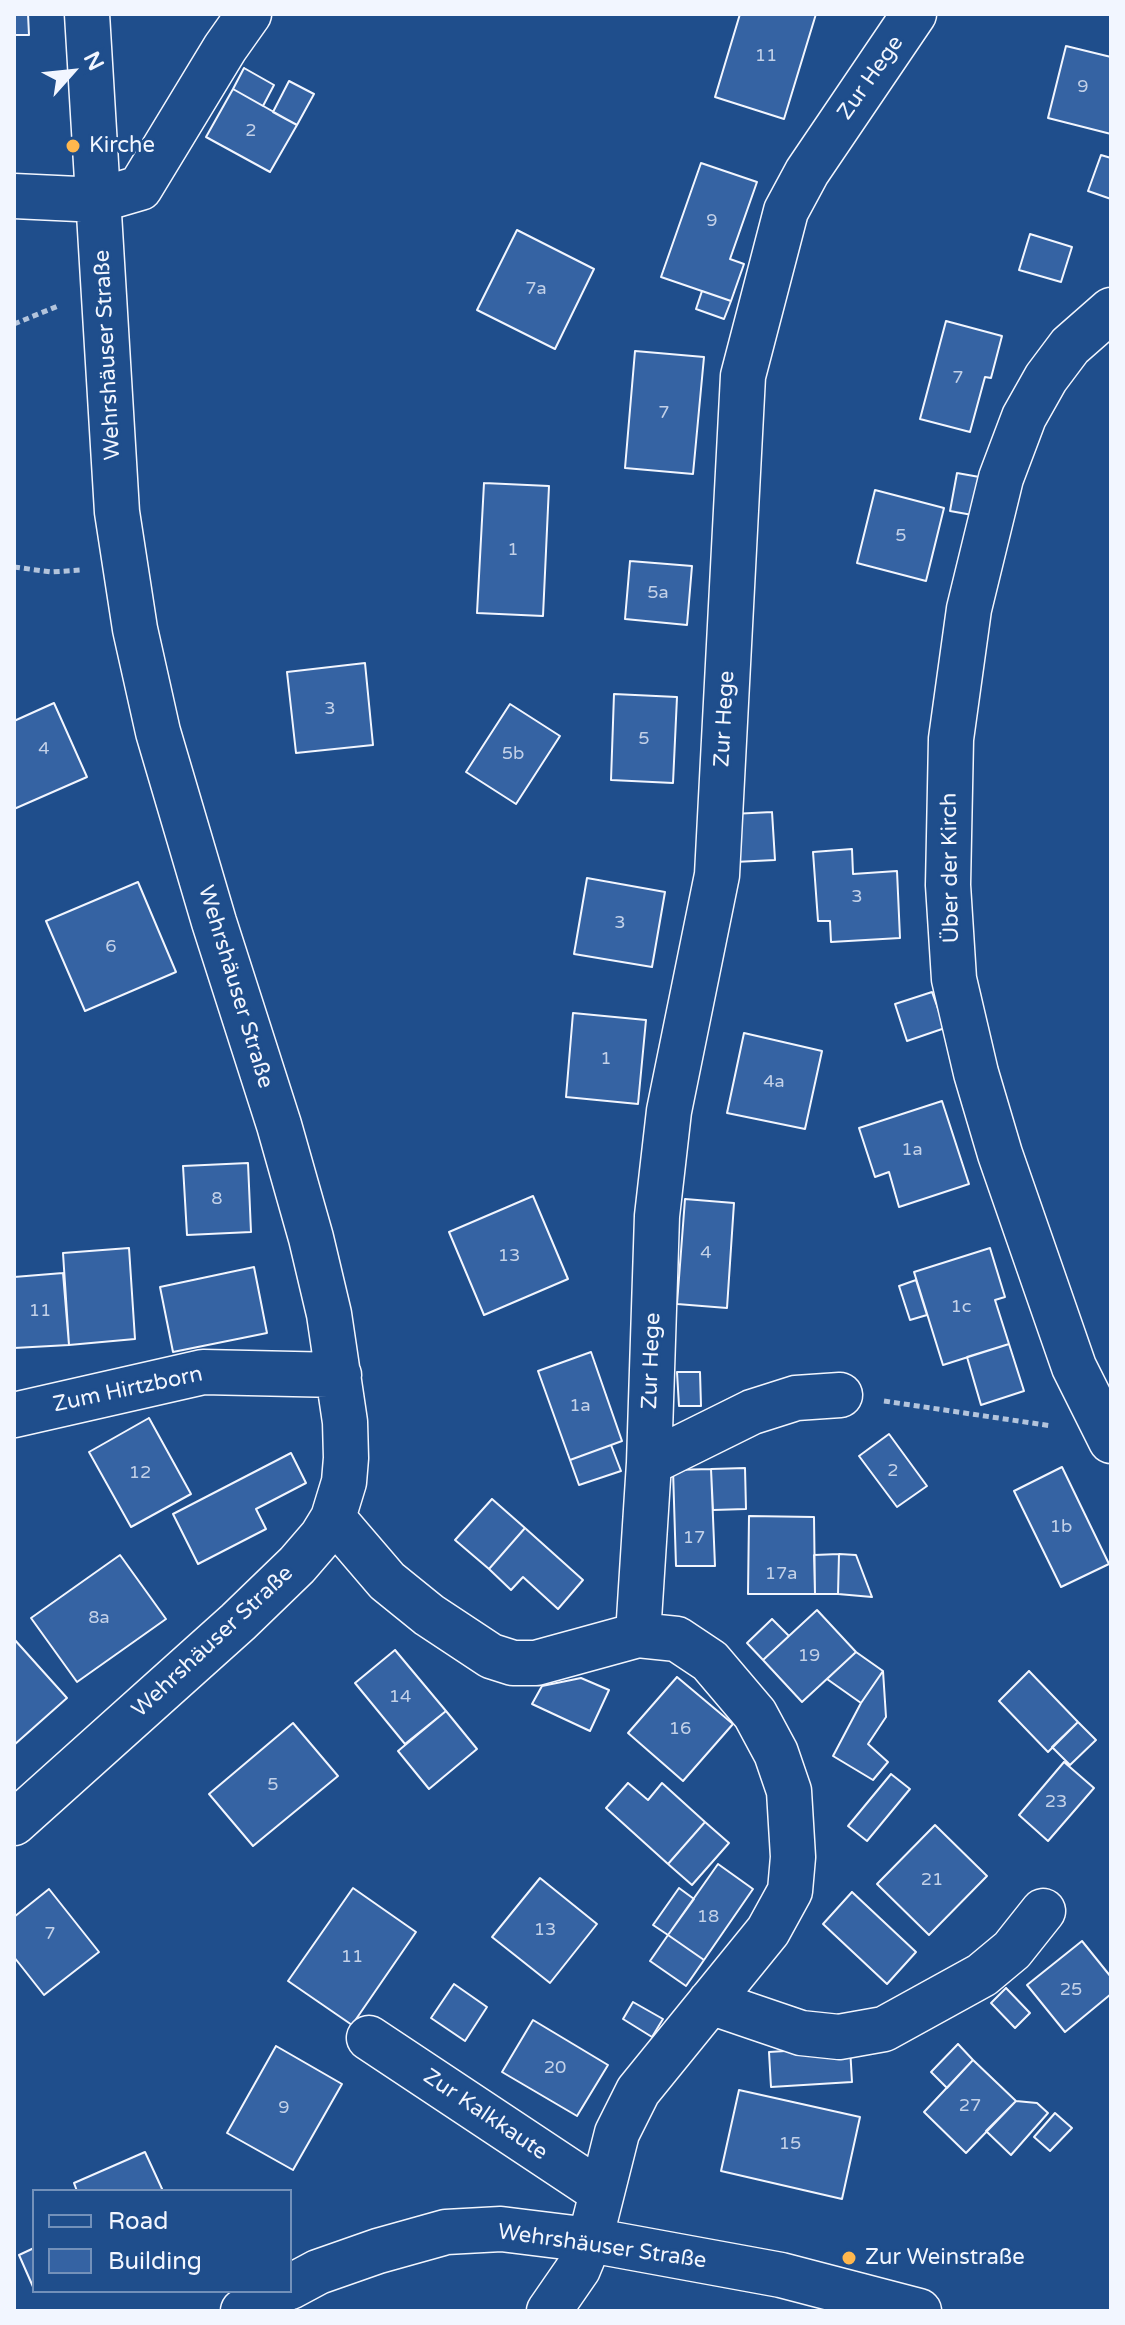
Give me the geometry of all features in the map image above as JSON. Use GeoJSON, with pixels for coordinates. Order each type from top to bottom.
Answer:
{"type":"FeatureCollection","features":[{"type":"Feature","properties":{"kind":"street","name":"Wehrshäuser Straße"},"geometry":{"type":"LineString","coordinates":[[14,1823],[297,1565],[333,1518],[344,1482],[346,1458],[345,1422],[329,1314],[283,1139],[158,732],[125,567],[117,512],[87,14]]}},
{"type":"Feature","properties":{"kind":"street"},"geometry":{"type":"LineString","coordinates":[[14,196],[99,200],[140,188],[249,14]]}},
{"type":"Feature","properties":{"kind":"street","name":"Zur Hege"},"geometry":{"type":"LineString","coordinates":[[638,1635],[649,1463],[657,1216],[667,1126],[717,875],[743,376],[786,211],[807,172],[914,14]]}},
{"type":"Feature","properties":{"kind":"street","name":"Über der Kirch"},"geometry":{"type":"LineString","coordinates":[[1110,1438],[1074,1367],[1000,1154],[976,1073],[954,979],[948,885],[951,739],[969,609],[1001,478],[1024,417],[1046,378],[1070,346],[1111,310]]}},
{"type":"Feature","properties":{"kind":"street","name":"Zum Hirtzborn"},"geometry":{"type":"LineString","coordinates":[[14,1415],[203,1372],[339,1375]]}},
{"type":"Feature","properties":{"kind":"street"},"geometry":{"type":"LineString","coordinates":[[649,1463],[752,1412],[796,1398],[840,1395]]}},
{"type":"Feature","properties":{"kind":"street"},"geometry":{"type":"LineString","coordinates":[[333,1518],[387,1581],[429,1615],[491,1656],[513,1663],[536,1663],[638,1635],[677,1639],[710,1661],[755,1714],[776,1753],[789,1791],[793,1857],[790,1891],[768,1931],[638,2091],[617,2133],[590,2240],[578,2269],[549,2311]]}},
{"type":"Feature","properties":{"kind":"street"},"geometry":{"type":"LineString","coordinates":[[710,2002],[801,2033],[839,2037],[884,2029],[982,1975],[1012,1950],[1043,1911]]}},
{"type":"Feature","properties":{"kind":"street","name":"Zur Kalkkaute"},"geometry":{"type":"LineString","coordinates":[[369,2038],[601,2192]]}},
{"type":"Feature","properties":{"kind":"street","name":"Wehrshäuser Straße"},"geometry":{"type":"LineString","coordinates":[[292,2286],[318,2272],[446,2232],[501,2229],[590,2240],[781,2275],[919,2311]]}},
{"type":"Feature","properties":{"kind":"street"},"geometry":{"type":"LineString","coordinates":[[243,2311],[278,2293]]}},
{"type":"Feature","properties":{"kind":"path"},"geometry":{"type":"LineString","coordinates":[[14,567],[51,572],[125,567]]}},
{"type":"Feature","properties":{"kind":"path"},"geometry":{"type":"LineString","coordinates":[[840,1395],[1110,1438]]}},
{"type":"Feature","properties":{"kind":"building"},"geometry":{"type":"Polygon","coordinates":[[[14,14],[28,14],[29,35],[14,35],[14,14]]]}},
{"type":"Feature","properties":{"kind":"building"},"geometry":{"type":"Polygon","coordinates":[[[740,14],[816,14],[784,119],[715,97],[740,14]]]}},
{"type":"Feature","properties":{"kind":"building"},"geometry":{"type":"Polygon","coordinates":[[[1066,46],[1111,57],[1111,134],[1048,118],[1066,46]]]}},
{"type":"Feature","properties":{"kind":"building"},"geometry":{"type":"Polygon","coordinates":[[[244,68],[274,85],[263,106],[233,89],[244,68]]]}},
{"type":"Feature","properties":{"kind":"building"},"geometry":{"type":"Polygon","coordinates":[[[289,81],[314,94],[297,125],[273,112],[289,81]]]}},
{"type":"Feature","properties":{"kind":"building"},"geometry":{"type":"Polygon","coordinates":[[[233,89],[297,125],[270,172],[206,137],[233,89]]]}},
{"type":"Feature","properties":{"kind":"building"},"geometry":{"type":"Polygon","coordinates":[[[1101,155],[1111,158],[1111,199],[1088,191],[1101,155]]]}},
{"type":"Feature","properties":{"kind":"building"},"geometry":{"type":"Polygon","coordinates":[[[701,163],[757,182],[730,259],[744,264],[731,301],[661,277],[701,163]]]}},
{"type":"Feature","properties":{"kind":"building"},"geometry":{"type":"Polygon","coordinates":[[[517,230],[594,269],[555,349],[477,310],[517,230]]]}},
{"type":"Feature","properties":{"kind":"building"},"geometry":{"type":"Polygon","coordinates":[[[1030,234],[1072,247],[1061,282],[1019,270],[1030,234]]]}},
{"type":"Feature","properties":{"kind":"building"},"geometry":{"type":"Polygon","coordinates":[[[702,291],[731,301],[724,319],[696,309],[702,291]]]}},
{"type":"Feature","properties":{"kind":"building"},"geometry":{"type":"Polygon","coordinates":[[[946,321],[1002,336],[991,378],[985,377],[970,432],[920,419],[946,321]]]}},
{"type":"Feature","properties":{"kind":"building"},"geometry":{"type":"Polygon","coordinates":[[[635,351],[704,357],[693,474],[625,468],[635,351]]]}},
{"type":"Feature","properties":{"kind":"building"},"geometry":{"type":"Polygon","coordinates":[[[957,473],[985,478],[978,516],[950,511],[957,473]]]}},
{"type":"Feature","properties":{"kind":"building"},"geometry":{"type":"Polygon","coordinates":[[[484,483],[549,486],[543,616],[477,613],[484,483]]]}},
{"type":"Feature","properties":{"kind":"building"},"geometry":{"type":"Polygon","coordinates":[[[875,490],[944,508],[926,581],[857,563],[875,490]]]}},
{"type":"Feature","properties":{"kind":"building"},"geometry":{"type":"Polygon","coordinates":[[[630,561],[692,566],[687,625],[625,619],[630,561]]]}},
{"type":"Feature","properties":{"kind":"building"},"geometry":{"type":"Polygon","coordinates":[[[365,663],[373,745],[296,753],[287,672],[365,663]]]}},
{"type":"Feature","properties":{"kind":"building"},"geometry":{"type":"Polygon","coordinates":[[[614,694],[677,697],[673,783],[611,780],[614,694]]]}},
{"type":"Feature","properties":{"kind":"building"},"geometry":{"type":"Polygon","coordinates":[[[54,703],[87,777],[14,809],[14,721],[54,703]]]}},
{"type":"Feature","properties":{"kind":"building"},"geometry":{"type":"Polygon","coordinates":[[[510,704],[560,736],[516,804],[466,772],[510,704]]]}},
{"type":"Feature","properties":{"kind":"building"},"geometry":{"type":"Polygon","coordinates":[[[772,812],[775,860],[735,862],[732,814],[772,812]]]}},
{"type":"Feature","properties":{"kind":"building"},"geometry":{"type":"Polygon","coordinates":[[[852,849],[853,874],[897,871],[900,938],[831,942],[830,921],[818,921],[813,852],[852,849]]]}},
{"type":"Feature","properties":{"kind":"building"},"geometry":{"type":"Polygon","coordinates":[[[587,878],[665,892],[652,967],[574,954],[587,878]]]}},
{"type":"Feature","properties":{"kind":"building"},"geometry":{"type":"Polygon","coordinates":[[[138,882],[176,972],[85,1011],[46,921],[138,882]]]}},
{"type":"Feature","properties":{"kind":"building"},"geometry":{"type":"Polygon","coordinates":[[[932,992],[945,1028],[907,1041],[895,1004],[932,992]]]}},
{"type":"Feature","properties":{"kind":"building"},"geometry":{"type":"Polygon","coordinates":[[[573,1013],[646,1020],[638,1104],[566,1097],[573,1013]]]}},
{"type":"Feature","properties":{"kind":"building"},"geometry":{"type":"Polygon","coordinates":[[[744,1033],[822,1051],[805,1129],[727,1113],[744,1033]]]}},
{"type":"Feature","properties":{"kind":"building"},"geometry":{"type":"Polygon","coordinates":[[[942,1101],[969,1184],[899,1207],[889,1172],[875,1177],[859,1128],[942,1101]]]}},
{"type":"Feature","properties":{"kind":"building"},"geometry":{"type":"Polygon","coordinates":[[[248,1163],[251,1232],[187,1235],[183,1166],[248,1163]]]}},
{"type":"Feature","properties":{"kind":"building"},"geometry":{"type":"Polygon","coordinates":[[[533,1196],[568,1279],[484,1315],[449,1232],[533,1196]]]}},
{"type":"Feature","properties":{"kind":"building"},"geometry":{"type":"Polygon","coordinates":[[[685,1199],[734,1203],[727,1308],[677,1304],[685,1199]]]}},
{"type":"Feature","properties":{"kind":"building"},"geometry":{"type":"Polygon","coordinates":[[[129,1248],[135,1339],[69,1345],[63,1253],[129,1248]]]}},
{"type":"Feature","properties":{"kind":"building"},"geometry":{"type":"Polygon","coordinates":[[[990,1248],[1005,1297],[995,1300],[1009,1344],[943,1365],[914,1272],[990,1248]]]}},
{"type":"Feature","properties":{"kind":"building"},"geometry":{"type":"Polygon","coordinates":[[[254,1267],[267,1333],[173,1352],[160,1287],[254,1267]]]}},
{"type":"Feature","properties":{"kind":"building"},"geometry":{"type":"Polygon","coordinates":[[[63,1273],[69,1345],[14,1348],[14,1277],[63,1273]]]}},
{"type":"Feature","properties":{"kind":"building"},"geometry":{"type":"Polygon","coordinates":[[[916,1280],[927,1315],[910,1320],[899,1286],[916,1280]]]}},
{"type":"Feature","properties":{"kind":"building"},"geometry":{"type":"Polygon","coordinates":[[[1009,1344],[1024,1391],[981,1405],[967,1357],[1009,1344]]]}},
{"type":"Feature","properties":{"kind":"building"},"geometry":{"type":"Polygon","coordinates":[[[591,1352],[622,1441],[570,1460],[538,1371],[591,1352]]]}},
{"type":"Feature","properties":{"kind":"building"},"geometry":{"type":"Polygon","coordinates":[[[677,1372],[700,1372],[701,1406],[679,1406],[677,1372]]]}},
{"type":"Feature","properties":{"kind":"building"},"geometry":{"type":"Polygon","coordinates":[[[149,1418],[191,1494],[131,1527],[89,1452],[149,1418]]]}},
{"type":"Feature","properties":{"kind":"building"},"geometry":{"type":"Polygon","coordinates":[[[889,1434],[927,1486],[897,1507],[859,1456],[889,1434]]]}},
{"type":"Feature","properties":{"kind":"building"},"geometry":{"type":"Polygon","coordinates":[[[611,1445],[621,1471],[579,1485],[570,1460],[611,1445]]]}},
{"type":"Feature","properties":{"kind":"building"},"geometry":{"type":"Polygon","coordinates":[[[291,1453],[306,1483],[256,1509],[266,1529],[198,1564],[173,1514],[291,1453]]]}},
{"type":"Feature","properties":{"kind":"building"},"geometry":{"type":"Polygon","coordinates":[[[1062,1467],[1109,1564],[1061,1587],[1014,1491],[1062,1467]]]}},
{"type":"Feature","properties":{"kind":"building"},"geometry":{"type":"Polygon","coordinates":[[[745,1468],[746,1509],[713,1510],[711,1469],[745,1468]]]}},
{"type":"Feature","properties":{"kind":"building"},"geometry":{"type":"Polygon","coordinates":[[[711,1469],[715,1566],[676,1566],[673,1470],[711,1469]]]}},
{"type":"Feature","properties":{"kind":"building"},"geometry":{"type":"Polygon","coordinates":[[[492,1499],[525,1528],[489,1569],[455,1540],[492,1499]]]}},
{"type":"Feature","properties":{"kind":"building"},"geometry":{"type":"Polygon","coordinates":[[[749,1516],[814,1517],[815,1594],[748,1594],[749,1516]]]}},
{"type":"Feature","properties":{"kind":"building"},"geometry":{"type":"Polygon","coordinates":[[[525,1528],[583,1580],[558,1609],[523,1577],[511,1590],[489,1569],[525,1528]]]}},
{"type":"Feature","properties":{"kind":"building"},"geometry":{"type":"Polygon","coordinates":[[[839,1554],[856,1555],[872,1597],[838,1594],[839,1554]]]}},
{"type":"Feature","properties":{"kind":"building"},"geometry":{"type":"Polygon","coordinates":[[[839,1554],[838,1594],[815,1594],[814,1555],[839,1554]]]}},
{"type":"Feature","properties":{"kind":"building"},"geometry":{"type":"Polygon","coordinates":[[[120,1555],[166,1619],[77,1682],[31,1618],[120,1555]]]}},
{"type":"Feature","properties":{"kind":"building"},"geometry":{"type":"Polygon","coordinates":[[[817,1610],[856,1652],[802,1702],[763,1660],[817,1610]]]}},
{"type":"Feature","properties":{"kind":"building"},"geometry":{"type":"Polygon","coordinates":[[[772,1619],[789,1636],[763,1660],[747,1643],[772,1619]]]}},
{"type":"Feature","properties":{"kind":"building"},"geometry":{"type":"Polygon","coordinates":[[[14,1639],[67,1698],[14,1745],[14,1639]]]}},
{"type":"Feature","properties":{"kind":"building"},"geometry":{"type":"Polygon","coordinates":[[[395,1650],[446,1711],[405,1744],[355,1683],[395,1650]]]}},
{"type":"Feature","properties":{"kind":"building"},"geometry":{"type":"Polygon","coordinates":[[[856,1652],[883,1671],[861,1703],[827,1679],[856,1652]]]}},
{"type":"Feature","properties":{"kind":"building"},"geometry":{"type":"Polygon","coordinates":[[[883,1671],[886,1717],[868,1744],[888,1762],[873,1780],[833,1756],[861,1703],[883,1671]]]}},
{"type":"Feature","properties":{"kind":"building"},"geometry":{"type":"Polygon","coordinates":[[[1029,1671],[1078,1722],[1048,1752],[999,1701],[1029,1671]]]}},
{"type":"Feature","properties":{"kind":"building"},"geometry":{"type":"Polygon","coordinates":[[[677,1677],[733,1724],[683,1781],[628,1733],[677,1677]]]}},
{"type":"Feature","properties":{"kind":"building"},"geometry":{"type":"Polygon","coordinates":[[[581,1678],[609,1690],[590,1731],[532,1704],[542,1686],[581,1678]]]}},
{"type":"Feature","properties":{"kind":"building"},"geometry":{"type":"Polygon","coordinates":[[[446,1711],[477,1749],[429,1789],[398,1751],[446,1711]]]}},
{"type":"Feature","properties":{"kind":"building"},"geometry":{"type":"Polygon","coordinates":[[[1078,1722],[1096,1740],[1070,1765],[1052,1747],[1078,1722]]]}},
{"type":"Feature","properties":{"kind":"building"},"geometry":{"type":"Polygon","coordinates":[[[293,1723],[338,1776],[253,1846],[209,1794],[293,1723]]]}},
{"type":"Feature","properties":{"kind":"building"},"geometry":{"type":"Polygon","coordinates":[[[1064,1762],[1094,1788],[1048,1841],[1019,1815],[1064,1762]]]}},
{"type":"Feature","properties":{"kind":"building"},"geometry":{"type":"Polygon","coordinates":[[[891,1774],[910,1789],[867,1841],[848,1826],[891,1774]]]}},
{"type":"Feature","properties":{"kind":"building"},"geometry":{"type":"Polygon","coordinates":[[[628,1783],[648,1800],[662,1783],[705,1822],[668,1864],[606,1808],[628,1783]]]}},
{"type":"Feature","properties":{"kind":"building"},"geometry":{"type":"Polygon","coordinates":[[[705,1822],[729,1843],[692,1885],[668,1864],[705,1822]]]}},
{"type":"Feature","properties":{"kind":"building"},"geometry":{"type":"Polygon","coordinates":[[[935,1825],[987,1876],[929,1935],[877,1884],[935,1825]]]}},
{"type":"Feature","properties":{"kind":"building"},"geometry":{"type":"Polygon","coordinates":[[[718,1864],[753,1889],[704,1960],[668,1935],[718,1864]]]}},
{"type":"Feature","properties":{"kind":"building"},"geometry":{"type":"Polygon","coordinates":[[[540,1878],[597,1924],[550,1983],[492,1937],[540,1878]]]}},
{"type":"Feature","properties":{"kind":"building"},"geometry":{"type":"Polygon","coordinates":[[[353,1888],[416,1932],[352,2025],[288,1981],[353,1888]]]}},
{"type":"Feature","properties":{"kind":"building"},"geometry":{"type":"Polygon","coordinates":[[[679,1888],[694,1899],[668,1935],[653,1925],[679,1888]]]}},
{"type":"Feature","properties":{"kind":"building"},"geometry":{"type":"Polygon","coordinates":[[[49,1889],[99,1952],[44,1995],[14,1957],[14,1917],[49,1889]]]}},
{"type":"Feature","properties":{"kind":"building"},"geometry":{"type":"Polygon","coordinates":[[[852,1892],[916,1952],[887,1984],[823,1924],[852,1892]]]}},
{"type":"Feature","properties":{"kind":"building"},"geometry":{"type":"Polygon","coordinates":[[[668,1935],[704,1960],[686,1986],[650,1961],[668,1935]]]}},
{"type":"Feature","properties":{"kind":"building"},"geometry":{"type":"Polygon","coordinates":[[[1082,1941],[1111,1977],[1111,1994],[1065,2032],[1027,1985],[1082,1941]]]}},
{"type":"Feature","properties":{"kind":"building"},"geometry":{"type":"Polygon","coordinates":[[[454,1984],[487,2007],[465,2041],[431,2018],[454,1984]]]}},
{"type":"Feature","properties":{"kind":"building"},"geometry":{"type":"Polygon","coordinates":[[[1006,1988],[1030,2013],[1015,2028],[991,2003],[1006,1988]]]}},
{"type":"Feature","properties":{"kind":"building"},"geometry":{"type":"Polygon","coordinates":[[[633,2002],[663,2019],[652,2037],[623,2019],[633,2002]]]}},
{"type":"Feature","properties":{"kind":"building"},"geometry":{"type":"Polygon","coordinates":[[[533,2020],[608,2065],[577,2116],[502,2072],[533,2020]]]}},
{"type":"Feature","properties":{"kind":"building"},"geometry":{"type":"Polygon","coordinates":[[[958,2044],[973,2060],[947,2088],[931,2072],[958,2044]]]}},
{"type":"Feature","properties":{"kind":"building"},"geometry":{"type":"Polygon","coordinates":[[[276,2046],[342,2084],[293,2170],[227,2133],[276,2046]]]}},
{"type":"Feature","properties":{"kind":"building"},"geometry":{"type":"Polygon","coordinates":[[[850,2047],[852,2082],[771,2087],[769,2052],[850,2047]]]}},
{"type":"Feature","properties":{"kind":"building"},"geometry":{"type":"Polygon","coordinates":[[[973,2060],[1016,2101],[966,2153],[924,2112],[973,2060]]]}},
{"type":"Feature","properties":{"kind":"building"},"geometry":{"type":"Polygon","coordinates":[[[739,2090],[860,2117],[842,2199],[721,2171],[739,2090]]]}},
{"type":"Feature","properties":{"kind":"building"},"geometry":{"type":"Polygon","coordinates":[[[1016,2101],[1037,2103],[1048,2113],[1011,2155],[986,2131],[1016,2101]]]}},
{"type":"Feature","properties":{"kind":"building"},"geometry":{"type":"Polygon","coordinates":[[[1055,2113],[1072,2128],[1050,2151],[1034,2137],[1055,2113]]]}},
{"type":"Feature","properties":{"kind":"building"},"geometry":{"type":"Polygon","coordinates":[[[145,2152],[162,2189],[76,2189],[74,2183],[145,2152]]]}},
{"type":"Feature","properties":{"kind":"building"},"geometry":{"type":"Polygon","coordinates":[[[32,2249],[32,2284],[19,2255],[32,2249]]]}},
{"type":"Feature","properties":{"kind":"place","name":"Kirche"},"geometry":{"type":"Point","coordinates":[73,146]}},
{"type":"Feature","properties":{"kind":"place","name":"Zur Weinstraße"},"geometry":{"type":"Point","coordinates":[849,2258]}}]}
